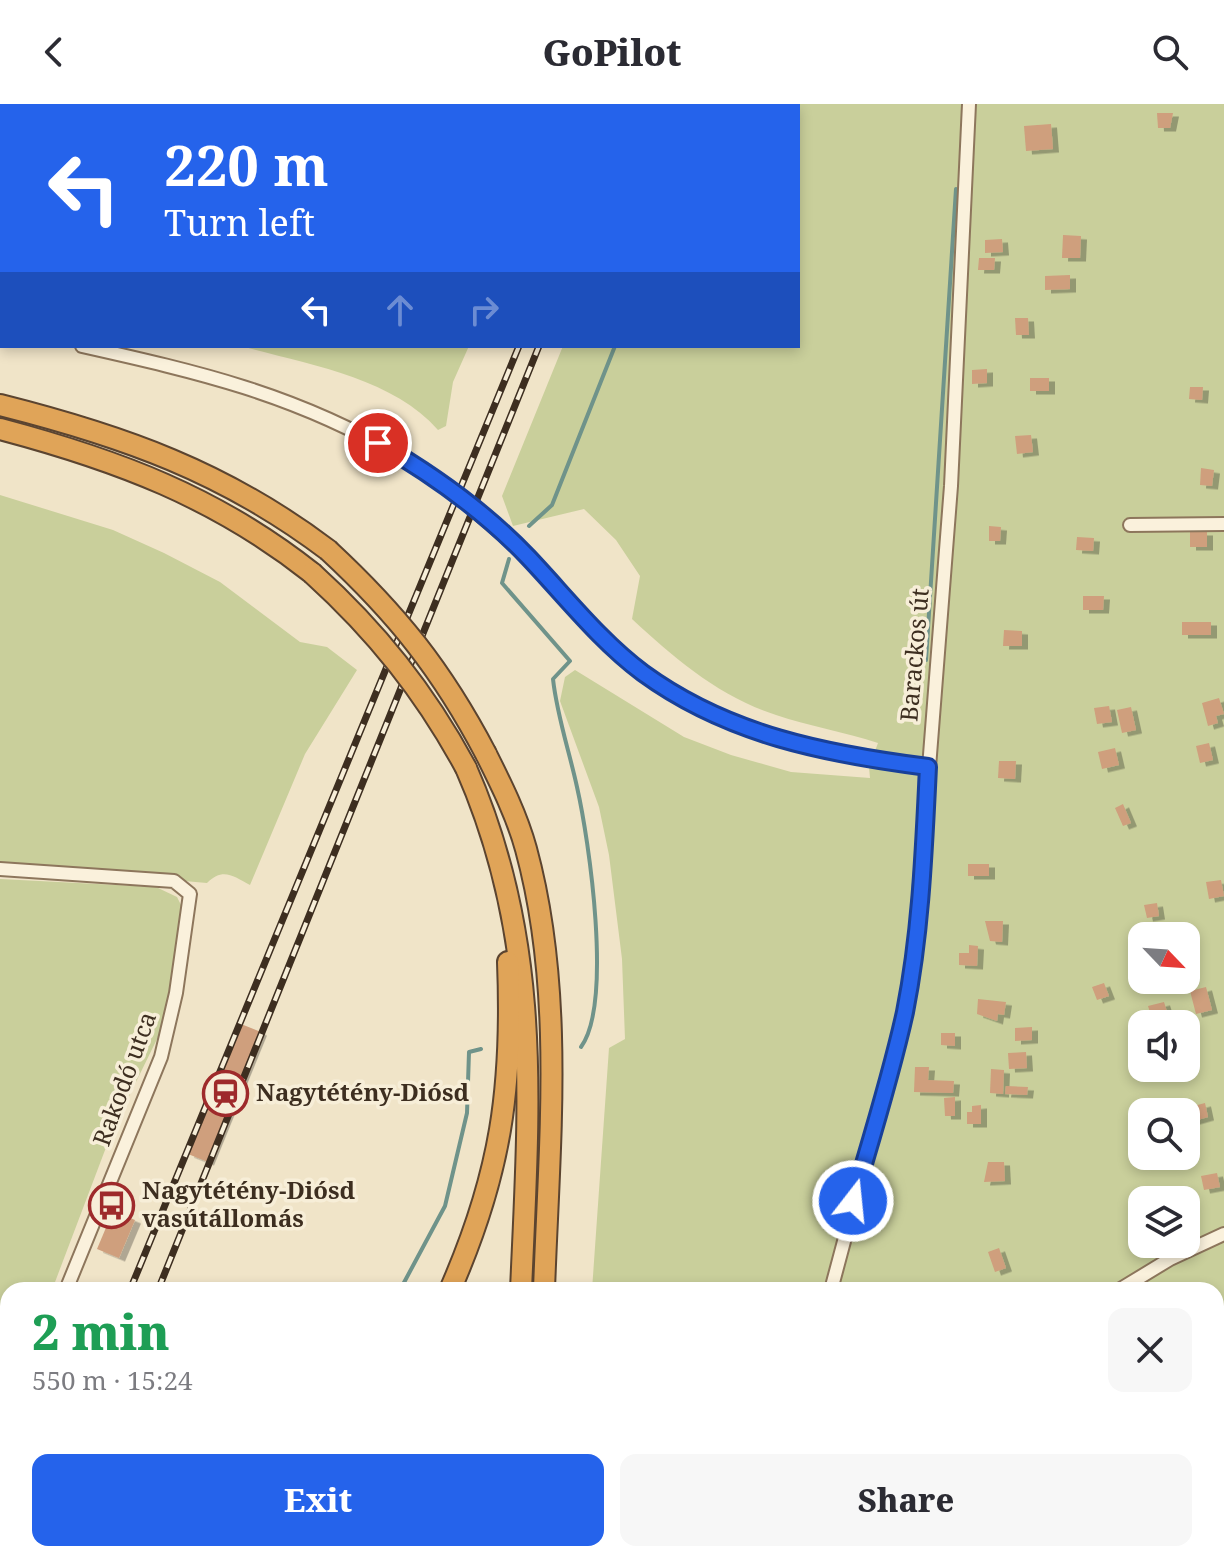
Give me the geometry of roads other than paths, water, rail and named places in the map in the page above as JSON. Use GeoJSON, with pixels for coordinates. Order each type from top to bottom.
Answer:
{"type":"FeatureCollection","features":[{"type":"Feature","properties":{"kind":"highway"},"geometry":{"type":"LineString","coordinates":[[0,405],[105,433],[176,459],[249,497],[328,550],[420,644],[464,711],[486,754],[525,847],[547,972],[551,1041],[544,1282]]}},
{"type":"Feature","properties":{"kind":"highway"},"geometry":{"type":"LineString","coordinates":[[0,429],[108,461],[174,486],[246,524],[312,573],[368,625],[400,663],[441,722],[466,768],[505,874],[517,928],[525,1000],[526,1184],[521,1282]]}},
{"type":"Feature","properties":{"kind":"highway"},"geometry":{"type":"LineString","coordinates":[[453,1282],[490,1183],[509,1077],[505,874]]}},
{"type":"Feature","properties":{"kind":"highway"},"geometry":{"type":"LineString","coordinates":[[546,1241],[551,1282]]}},
{"type":"Feature","properties":{"kind":"street","name":"Barackos út"},"geometry":{"type":"LineString","coordinates":[[830,1282],[905,1013],[922,883],[928,767],[951,486],[969,104]]}},
{"type":"Feature","properties":{"kind":"street"},"geometry":{"type":"LineString","coordinates":[[90,348],[255,388],[358,431],[459,497],[525,554],[624,656],[666,688],[712,714],[797,745],[928,767]]}},
{"type":"Feature","properties":{"kind":"street"},"geometry":{"type":"LineString","coordinates":[[1130,525],[1224,524]]}},
{"type":"Feature","properties":{"kind":"street","name":"Rakodó utca"},"geometry":{"type":"LineString","coordinates":[[0,869],[174,881],[190,894],[191,904],[170,1026],[155,1074],[69,1282]]}},
{"type":"Feature","properties":{"kind":"street"},"geometry":{"type":"LineString","coordinates":[[1132,1282],[1170,1259],[1224,1234]]}},
{"type":"Feature","properties":{"kind":"waterway"},"geometry":{"type":"LineString","coordinates":[[926,660],[956,189]]}},
{"type":"Feature","properties":{"kind":"waterway"},"geometry":{"type":"LineString","coordinates":[[529,526],[552,505],[614,348]]}},
{"type":"Feature","properties":{"kind":"waterway"},"geometry":{"type":"LineString","coordinates":[[509,559],[502,583],[570,661],[553,679],[577,787],[596,920],[596,995],[591,1025],[581,1047]]}},
{"type":"Feature","properties":{"kind":"waterway"},"geometry":{"type":"LineString","coordinates":[[404,1282],[445,1206],[467,1113],[469,1052],[481,1049]]}},
{"type":"Feature","properties":{"kind":"railway"},"geometry":{"type":"LineString","coordinates":[[133,1282],[518,348]]}},
{"type":"Feature","properties":{"kind":"railway"},"geometry":{"type":"LineString","coordinates":[[161,1282],[538,348]]}},
{"type":"Feature","properties":{"kind":"place","name":"Nagytétény-Diósd"},"geometry":{"type":"Point","coordinates":[225,1093]}},
{"type":"Feature","properties":{"kind":"place","name":"Nagytétény-Diósd vasútállomás"},"geometry":{"type":"Point","coordinates":[111,1205]}}]}
